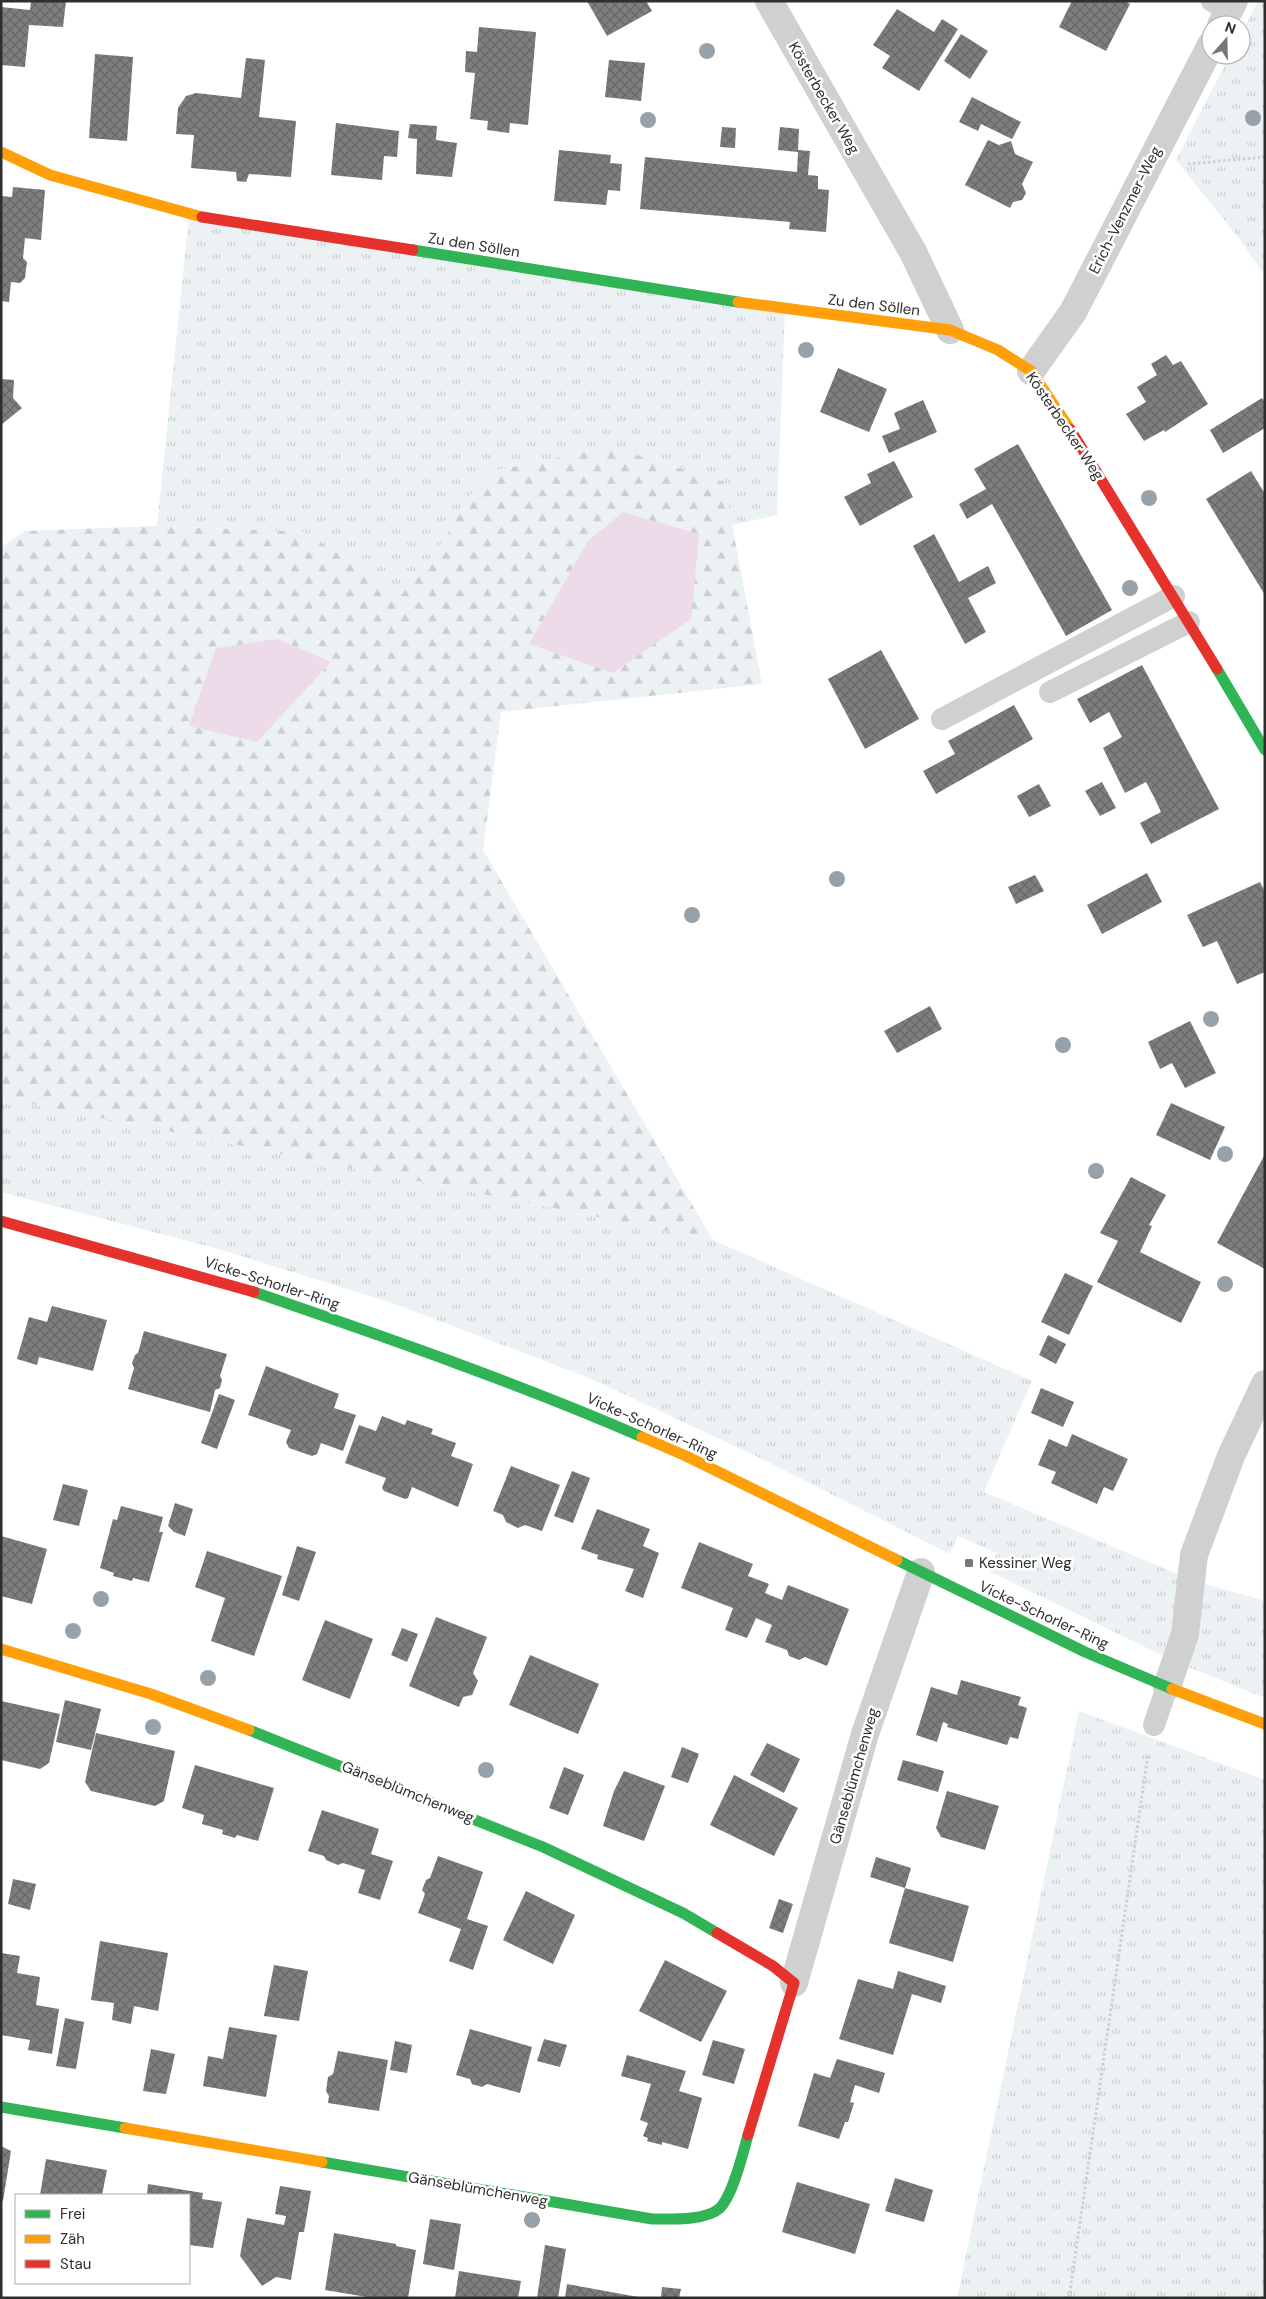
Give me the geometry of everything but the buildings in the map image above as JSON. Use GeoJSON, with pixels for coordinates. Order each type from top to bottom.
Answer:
{"type":"FeatureCollection","features":[{"type":"Feature","properties":{"kind":"street","name":"Kösterbecker Weg"},"geometry":{"type":"LineString","coordinates":[[769,1],[913,252],[950,330],[998,350],[1031,371],[1065,421],[1174,596],[1264,748]]}},
{"type":"Feature","properties":{"kind":"street","name":"Erich-Venzmer-Weg"},"geometry":{"type":"LineString","coordinates":[[1031,371],[1073,312],[1201,65]]}},
{"type":"Feature","properties":{"kind":"street","name":"Zu den Söllen"},"geometry":{"type":"LineString","coordinates":[[1,152],[50,175],[189,215],[785,309],[950,330]]}},
{"type":"Feature","properties":{"kind":"street","name":"Vicke-Schorler-Ring"},"geometry":{"type":"LineString","coordinates":[[1,1221],[228,1283],[405,1344],[552,1399],[686,1456],[1084,1652],[1167,1688],[1265,1724]]}},
{"type":"Feature","properties":{"kind":"street"},"geometry":{"type":"LineString","coordinates":[[1167,1688],[1185,1634],[1194,1555],[1231,1456],[1265,1384]]}},
{"type":"Feature","properties":{"kind":"street","name":"Gänseblümchenweg"},"geometry":{"type":"LineString","coordinates":[[1,2106],[652,2219],[693,2219],[720,2208],[736,2180],[865,1734],[921,1572]]}},
{"type":"Feature","properties":{"kind":"street","name":"Gänseblümchenweg"},"geometry":{"type":"LineString","coordinates":[[1,1648],[151,1694],[261,1734],[534,1843],[683,1913],[773,1966],[794,1983]]}},
{"type":"Feature","properties":{"kind":"lane"},"geometry":{"type":"LineString","coordinates":[[942,719],[1174,596]]}},
{"type":"Feature","properties":{"kind":"lane"},"geometry":{"type":"LineString","coordinates":[[1050,692],[1189,622]]}},
{"type":"Feature","properties":{"kind":"lane"},"geometry":{"type":"LineString","coordinates":[[1154,1725],[1167,1688]]}},
{"type":"Feature","properties":{"kind":"path"},"geometry":{"type":"LineString","coordinates":[[1148,168],[1265,157]]}},
{"type":"Feature","properties":{"kind":"path"},"geometry":{"type":"LineString","coordinates":[[1069,2298],[1154,1725]]}},
{"type":"Feature","properties":{"kind":"green space"},"geometry":{"type":"Polygon","coordinates":[[[1258,1],[1265,1],[1265,276],[1241,241],[1176,160],[1225,65],[1251,65],[1251,15],[1258,1]]]}},
{"type":"Feature","properties":{"kind":"green space"},"geometry":{"type":"Polygon","coordinates":[[[189,215],[785,309],[777,515],[732,525],[724,482],[611,447],[484,473],[437,551],[402,594],[304,532],[157,526],[189,215]]]}},
{"type":"Feature","properties":{"kind":"green space"},"geometry":{"type":"Polygon","coordinates":[[[611,447],[724,482],[762,684],[501,712],[483,850],[713,1240],[1,1098],[1,547],[25,531],[157,526],[304,532],[402,594],[437,551],[484,473],[611,447]]]}},
{"type":"Feature","properties":{"kind":"green space"},"geometry":{"type":"Polygon","coordinates":[[[1,1098],[713,1240],[1032,1381],[984,1492],[1191,1580],[1265,1601],[1265,1698],[1176,1662],[989,1571],[997,1553],[958,1536],[950,1554],[756,1456],[587,1377],[395,1304],[222,1250],[1,1192],[1,1098]]]}},
{"type":"Feature","properties":{"kind":"green space"},"geometry":{"type":"Polygon","coordinates":[[[1079,1711],[1265,1780],[1265,2298],[957,2298],[1079,1711]]]}},
{"type":"Feature","properties":{"kind":"shaded area"},"geometry":{"type":"Polygon","coordinates":[[[623,512],[699,534],[691,619],[613,673],[529,644],[588,541],[623,512]]]}},
{"type":"Feature","properties":{"kind":"shaded area"},"geometry":{"type":"Polygon","coordinates":[[[278,639],[331,662],[257,742],[189,726],[216,648],[278,639]]]}},
{"type":"Feature","properties":{"kind":"traffic: fast"},"geometry":{"type":"LineString","coordinates":[[413,250],[738,302]]}},
{"type":"Feature","properties":{"kind":"traffic: fast"},"geometry":{"type":"LineString","coordinates":[[1217,669],[1265,750]]}},
{"type":"Feature","properties":{"kind":"traffic: fast"},"geometry":{"type":"LineString","coordinates":[[254,1292],[498,1379],[642,1437]]}},
{"type":"Feature","properties":{"kind":"traffic: fast"},"geometry":{"type":"LineString","coordinates":[[897,1560],[1085,1652],[1172,1689]]}},
{"type":"Feature","properties":{"kind":"traffic: fast"},"geometry":{"type":"LineString","coordinates":[[249,1730],[543,1847],[683,1913],[717,1933]]}},
{"type":"Feature","properties":{"kind":"traffic: fast"},"geometry":{"type":"LineString","coordinates":[[1,2107],[125,2128]]}},
{"type":"Feature","properties":{"kind":"traffic: fast"},"geometry":{"type":"LineString","coordinates":[[322,2162],[652,2219],[678,2219],[706,2215],[720,2208],[729,2194],[748,2135]]}},
{"type":"Feature","properties":{"kind":"traffic: slow"},"geometry":{"type":"LineString","coordinates":[[1,152],[50,175],[202,217]]}},
{"type":"Feature","properties":{"kind":"traffic: slow"},"geometry":{"type":"LineString","coordinates":[[738,302],[950,330],[998,350],[1031,371],[1070,429]]}},
{"type":"Feature","properties":{"kind":"traffic: slow"},"geometry":{"type":"LineString","coordinates":[[642,1437],[686,1456],[897,1560]]}},
{"type":"Feature","properties":{"kind":"traffic: slow"},"geometry":{"type":"LineString","coordinates":[[1,1649],[151,1694],[249,1730]]}},
{"type":"Feature","properties":{"kind":"traffic: slow"},"geometry":{"type":"LineString","coordinates":[[1172,1689],[1265,1724]]}},
{"type":"Feature","properties":{"kind":"traffic: slow"},"geometry":{"type":"LineString","coordinates":[[125,2128],[322,2162]]}},
{"type":"Feature","properties":{"kind":"traffic: jam"},"geometry":{"type":"LineString","coordinates":[[202,217],[413,250]]}},
{"type":"Feature","properties":{"kind":"traffic: jam"},"geometry":{"type":"LineString","coordinates":[[1070,429],[1217,669]]}},
{"type":"Feature","properties":{"kind":"traffic: jam"},"geometry":{"type":"LineString","coordinates":[[1,1221],[254,1292]]}},
{"type":"Feature","properties":{"kind":"traffic: jam"},"geometry":{"type":"LineString","coordinates":[[717,1933],[773,1966],[794,1983],[748,2135]]}},
{"type":"Feature","properties":{"kind":"place","name":"Kessiner Weg"},"geometry":{"type":"Point","coordinates":[969,1563]}}]}
